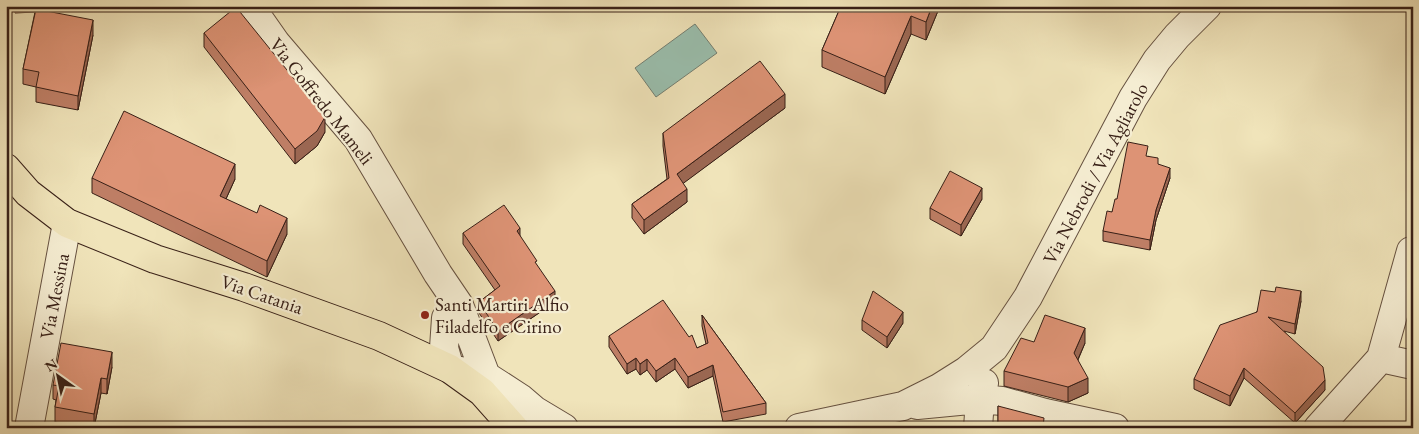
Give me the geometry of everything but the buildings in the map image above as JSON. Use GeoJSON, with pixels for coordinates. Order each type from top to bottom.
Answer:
{"type":"FeatureCollection","features":[{"type":"Feature","properties":{"kind":"main road","name":"Via Catania"},"geometry":{"type":"LineString","coordinates":[[6,168],[28,193],[67,223],[155,259],[244,287],[379,336],[450,369],[515,416]]}},
{"type":"Feature","properties":{"kind":"street","name":"Via Goffredo Mameli"},"geometry":{"type":"LineString","coordinates":[[250,6],[276,43],[358,139],[438,274],[453,312]]}},
{"type":"Feature","properties":{"kind":"street","name":"Via Nebrodi / Via Agliarolo"},"geometry":{"type":"LineString","coordinates":[[994,348],[1028,297],[1133,98],[1157,60],[1207,6]]}},
{"type":"Feature","properties":{"kind":"street","name":"Via Messina"},"geometry":{"type":"LineString","coordinates":[[29,428],[67,223]]}},
{"type":"Feature","properties":{"kind":"street"},"geometry":{"type":"LineString","coordinates":[[1318,428],[1381,358],[1412,251]]}},
{"type":"Feature","properties":{"kind":"street"},"geometry":{"type":"LineString","coordinates":[[411,350],[426,344],[438,336],[453,312]]}},
{"type":"Feature","properties":{"kind":"street"},"geometry":{"type":"LineString","coordinates":[[453,312],[444,348],[450,369],[486,376]]}},
{"type":"Feature","properties":{"kind":"street"},"geometry":{"type":"LineString","coordinates":[[453,312],[486,376],[515,416]]}},
{"type":"Feature","properties":{"kind":"street"},"geometry":{"type":"LineString","coordinates":[[453,312],[515,416]]}},
{"type":"Feature","properties":{"kind":"street"},"geometry":{"type":"LineString","coordinates":[[978,428],[980,399],[994,348]]}},
{"type":"Feature","properties":{"kind":"street"},"geometry":{"type":"LineString","coordinates":[[903,406],[939,388],[966,371],[994,348]]}},
{"type":"Feature","properties":{"kind":"street"},"geometry":{"type":"LineString","coordinates":[[1381,358],[1413,364]]}},
{"type":"Feature","properties":{"kind":"street"},"geometry":{"type":"LineString","coordinates":[[799,428],[903,406],[980,399],[1002,401],[1045,413],[1115,428]]}},
{"type":"Feature","properties":{"kind":"street"},"geometry":{"type":"LineString","coordinates":[[515,416],[534,410],[564,428]]}},
{"type":"Feature","properties":{"kind":"shaded area"},"geometry":{"type":"Polygon","coordinates":[[[695,24],[717,53],[656,97],[635,68],[695,24]]]}},
{"type":"Feature","properties":{"kind":"place","name":"Santi Martiri Alfio Filadelfo e Cirino"},"geometry":{"type":"Point","coordinates":[425,315]}}]}
